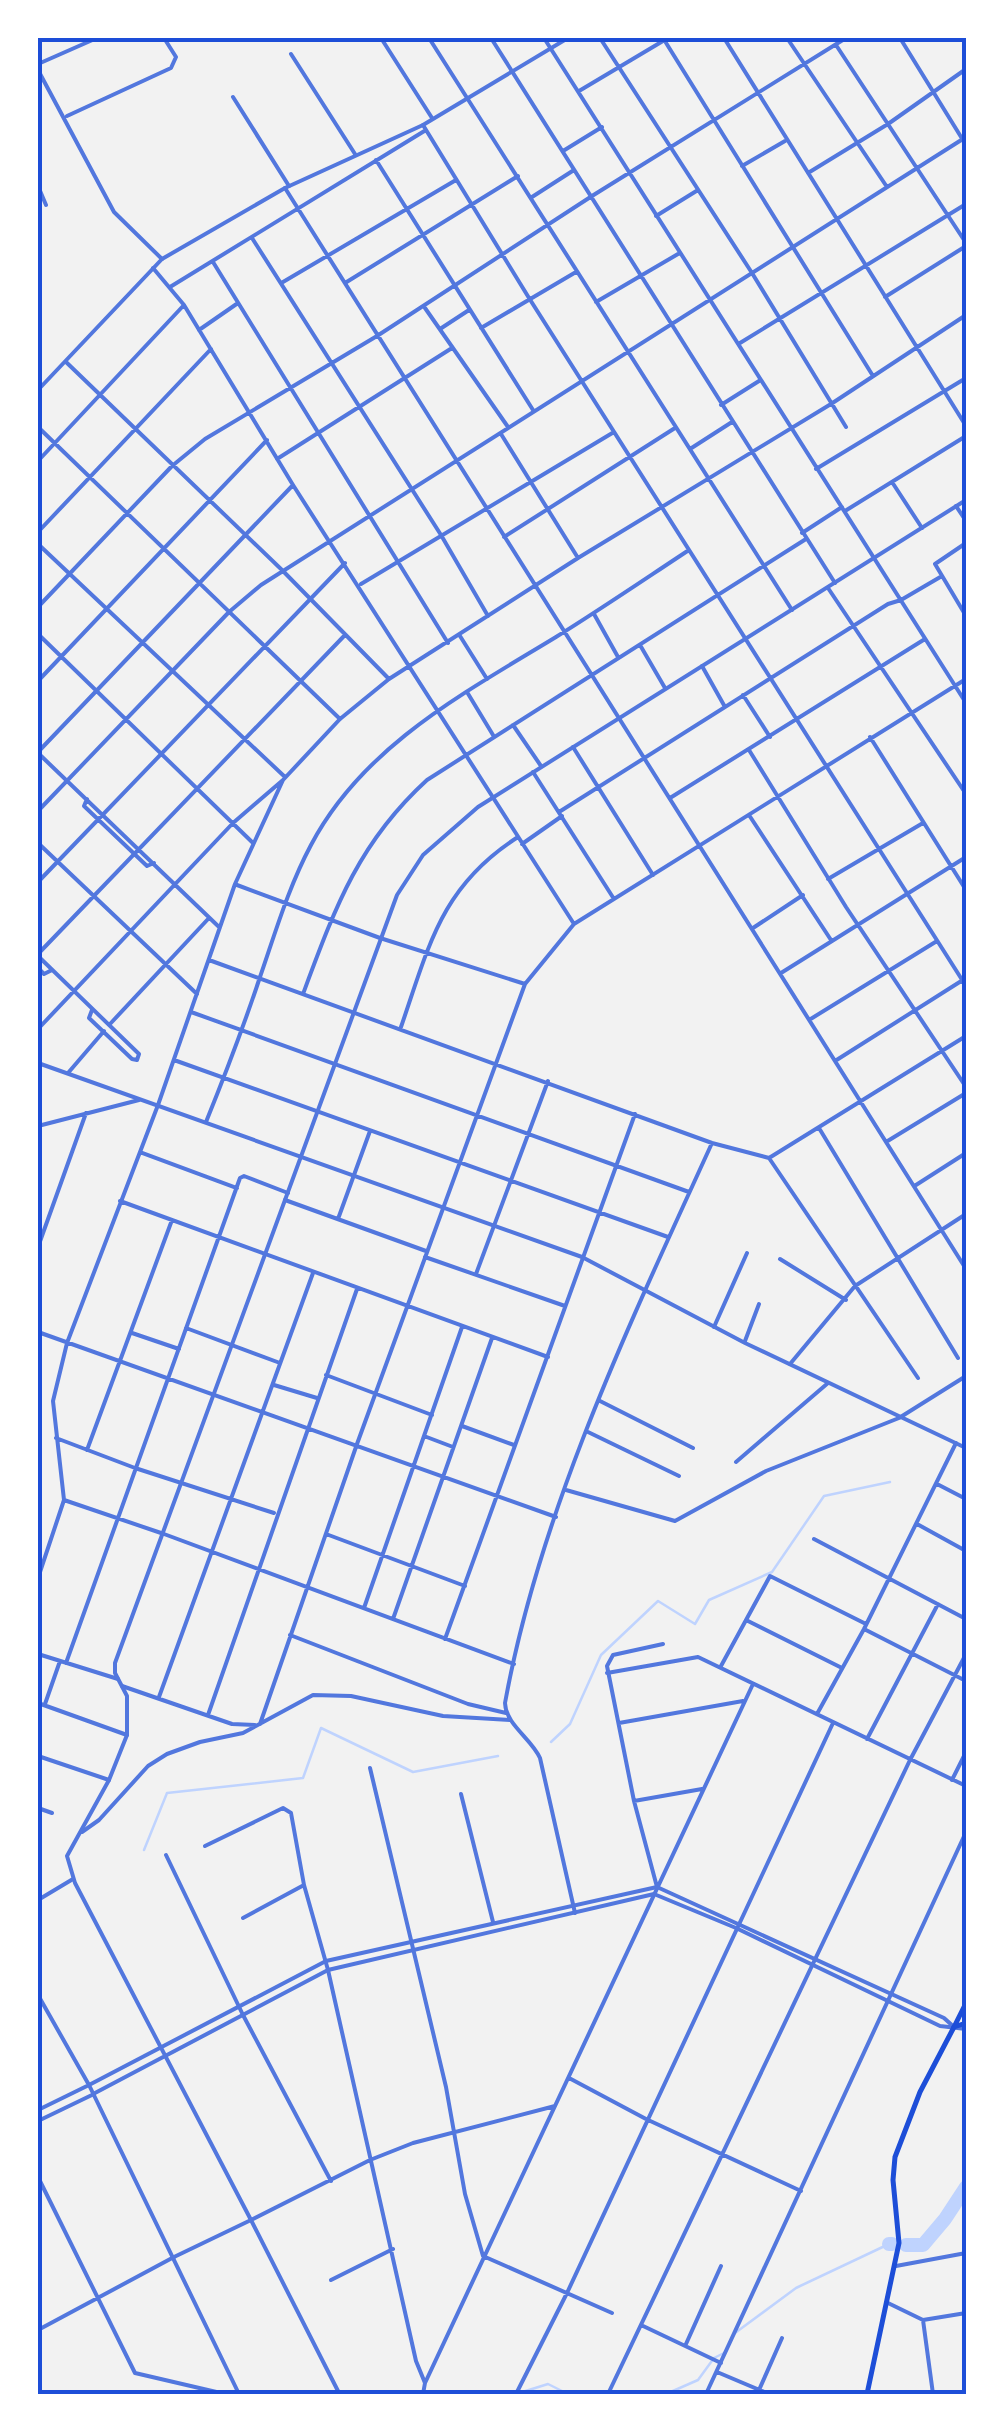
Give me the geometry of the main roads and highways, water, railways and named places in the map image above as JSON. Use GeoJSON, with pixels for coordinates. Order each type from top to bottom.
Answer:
{"type":"FeatureCollection","features":[{"type":"Feature","properties":{"kind":"main road"},"geometry":{"type":"LineString","coordinates":[[867,2394],[899,2244],[893,2180],[897,2146],[966,2003]]}},
{"type":"Feature","properties":{"kind":"main road"},"geometry":{"type":"LineString","coordinates":[[954,2027],[966,2026]]}},
{"type":"Feature","properties":{"kind":"waterway"},"geometry":{"type":"LineString","coordinates":[[551,1742],[570,1724],[601,1655],[658,1601],[695,1624],[709,1600],[772,1572],[824,1496],[890,1482]]}},
{"type":"Feature","properties":{"kind":"waterway"},"geometry":{"type":"LineString","coordinates":[[144,1850],[167,1793],[303,1778],[321,1728],[413,1772],[498,1756]]}},
{"type":"Feature","properties":{"kind":"waterway"},"geometry":{"type":"LineString","coordinates":[[906,2245],[923,2245],[966,2187]]}},
{"type":"Feature","properties":{"kind":"waterway"},"geometry":{"type":"LineString","coordinates":[[735,2333],[796,2288],[889,2244]]}},
{"type":"Feature","properties":{"kind":"waterway"},"geometry":{"type":"LineString","coordinates":[[666,2394],[698,2380],[714,2358],[724,2353]]}},
{"type":"Feature","properties":{"kind":"waterway"},"geometry":{"type":"LineString","coordinates":[[516,2394],[548,2384],[568,2394]]}}]}
